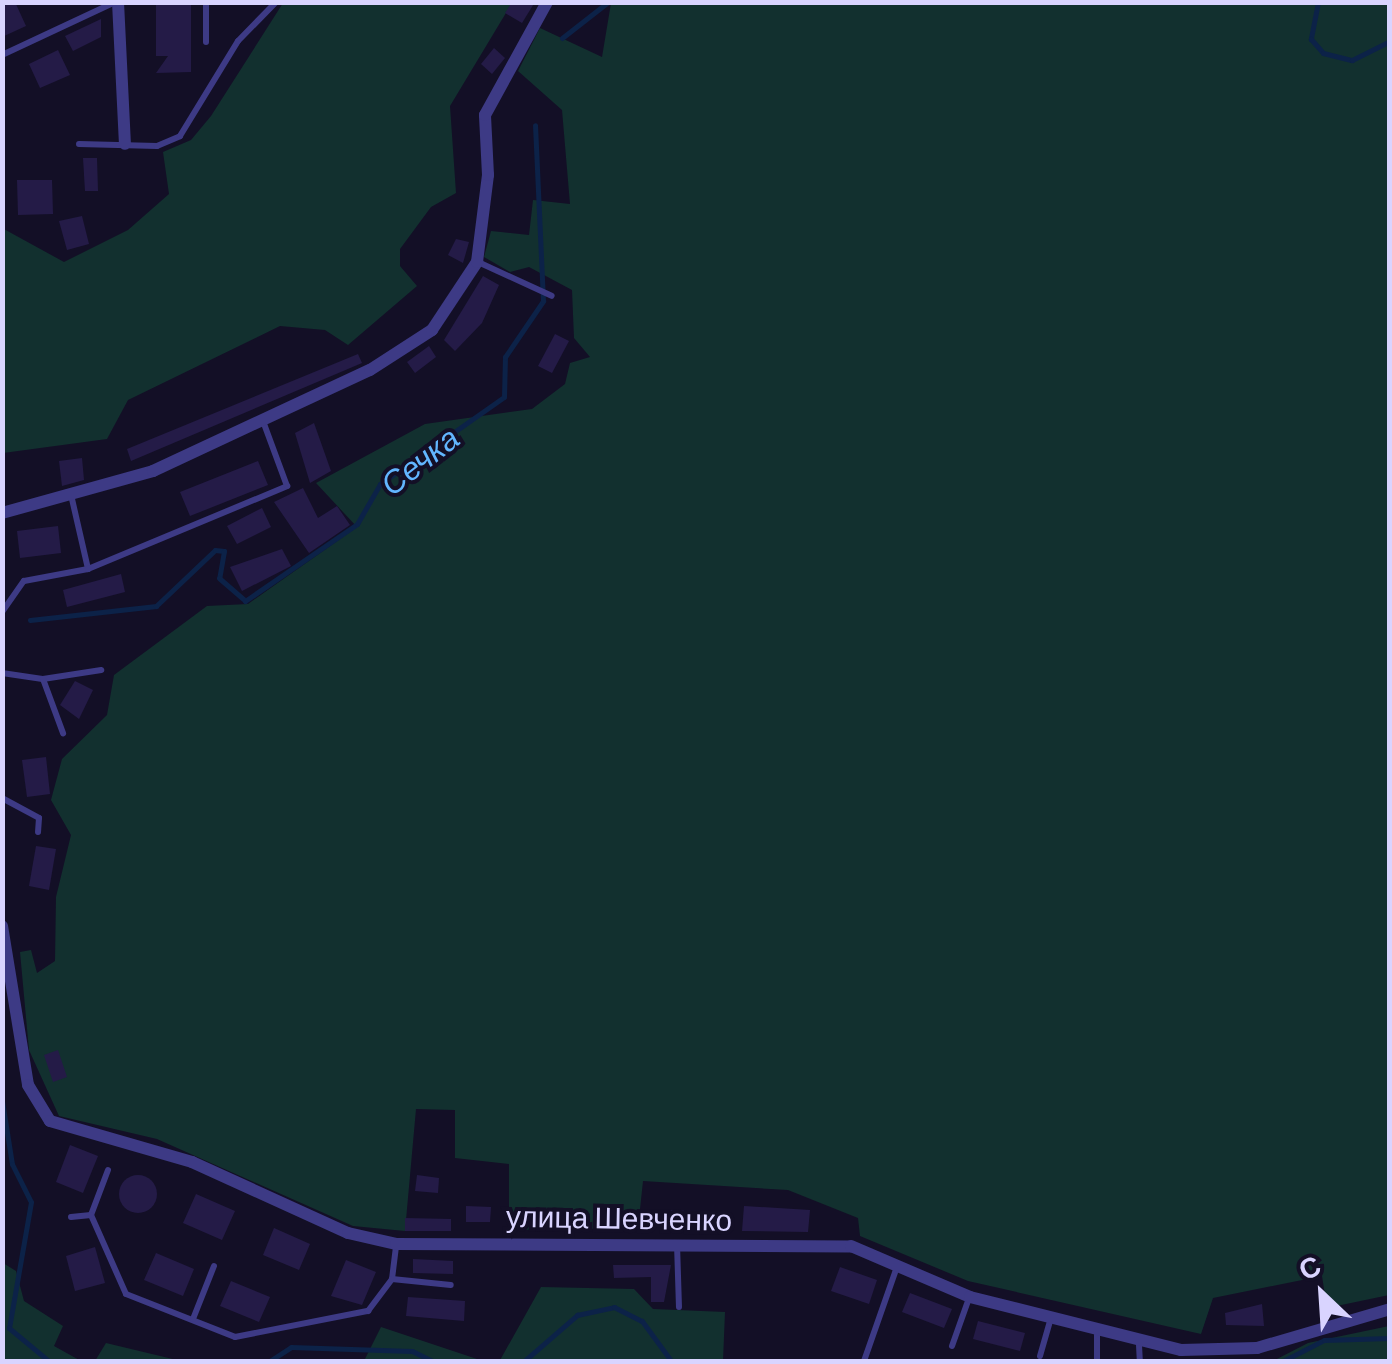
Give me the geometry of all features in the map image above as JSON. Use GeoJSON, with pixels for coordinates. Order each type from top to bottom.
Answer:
{"type":"FeatureCollection","features":[{"type":"Feature","properties":{"kind":"street"},"geometry":{"type":"LineString","coordinates":[[116,2],[126,144]]}},
{"type":"Feature","properties":{"kind":"street"},"geometry":{"type":"LineString","coordinates":[[2,513],[72,499],[263,419],[432,330],[476,262],[488,175],[485,115],[547,2]]}},
{"type":"Feature","properties":{"kind":"street","name":"улица Шевченко"},"geometry":{"type":"LineString","coordinates":[[2,926],[28,1085],[50,1121],[166,1153],[348,1233],[396,1244],[826,1242],[898,1266],[970,1297],[1139,1345],[1257,1348],[1390,1308]]}},
{"type":"Feature","properties":{"kind":"lane"},"geometry":{"type":"LineString","coordinates":[[2,56],[116,2]]}},
{"type":"Feature","properties":{"kind":"lane"},"geometry":{"type":"LineString","coordinates":[[206,2],[206,42]]}},
{"type":"Feature","properties":{"kind":"lane"},"geometry":{"type":"LineString","coordinates":[[78,144],[126,144],[180,136],[238,41],[276,2]]}},
{"type":"Feature","properties":{"kind":"lane"},"geometry":{"type":"LineString","coordinates":[[476,262],[552,296]]}},
{"type":"Feature","properties":{"kind":"lane"},"geometry":{"type":"LineString","coordinates":[[2,612],[24,581],[88,569],[288,486],[263,419]]}},
{"type":"Feature","properties":{"kind":"lane"},"geometry":{"type":"LineString","coordinates":[[72,499],[88,569]]}},
{"type":"Feature","properties":{"kind":"lane"},"geometry":{"type":"LineString","coordinates":[[2,673],[43,679],[101,670]]}},
{"type":"Feature","properties":{"kind":"lane"},"geometry":{"type":"LineString","coordinates":[[43,679],[63,733]]}},
{"type":"Feature","properties":{"kind":"lane"},"geometry":{"type":"LineString","coordinates":[[2,798],[40,818],[38,832]]}},
{"type":"Feature","properties":{"kind":"lane"},"geometry":{"type":"LineString","coordinates":[[108,1170],[92,1215],[126,1294],[236,1337],[356,1317],[392,1280],[396,1244]]}},
{"type":"Feature","properties":{"kind":"lane"},"geometry":{"type":"LineString","coordinates":[[72,1216],[92,1215]]}},
{"type":"Feature","properties":{"kind":"lane"},"geometry":{"type":"LineString","coordinates":[[678,1242],[679,1308]]}},
{"type":"Feature","properties":{"kind":"lane"},"geometry":{"type":"LineString","coordinates":[[193,1319],[214,1266]]}},
{"type":"Feature","properties":{"kind":"lane"},"geometry":{"type":"LineString","coordinates":[[864,1362],[898,1266]]}},
{"type":"Feature","properties":{"kind":"lane"},"geometry":{"type":"LineString","coordinates":[[392,1280],[451,1285]]}},
{"type":"Feature","properties":{"kind":"lane"},"geometry":{"type":"LineString","coordinates":[[952,1346],[970,1297]]}},
{"type":"Feature","properties":{"kind":"lane"},"geometry":{"type":"LineString","coordinates":[[1040,1356],[1050,1321]]}},
{"type":"Feature","properties":{"kind":"lane"},"geometry":{"type":"LineString","coordinates":[[1097,1335],[1097,1362]]}},
{"type":"Feature","properties":{"kind":"lane"},"geometry":{"type":"LineString","coordinates":[[1139,1345],[1140,1362]]}},
{"type":"Feature","properties":{"kind":"green space"},"geometry":{"type":"Polygon","coordinates":[[[283,3],[512,3],[450,106],[456,193],[431,207],[400,249],[400,266],[417,286],[348,345],[325,330],[280,326],[128,400],[107,439],[3,453],[2,228],[64,262],[128,230],[169,194],[163,152],[191,140],[211,116],[283,3]]]}},
{"type":"Feature","properties":{"kind":"green space"},"geometry":{"type":"Polygon","coordinates":[[[611,3],[1389,3],[1389,1295],[1327,1308],[1322,1276],[1213,1298],[1201,1334],[968,1281],[860,1236],[858,1218],[788,1190],[643,1181],[638,1228],[509,1230],[509,1164],[455,1158],[455,1110],[416,1109],[405,1231],[353,1226],[157,1139],[59,1116],[29,1050],[20,952],[31,950],[37,973],[55,961],[56,897],[71,835],[51,800],[62,759],[107,715],[114,675],[207,606],[248,604],[357,527],[316,483],[425,424],[532,409],[565,384],[570,363],[590,357],[574,338],[572,290],[529,267],[510,272],[484,257],[491,231],[529,235],[533,200],[570,204],[562,110],[518,71],[540,28],[602,57],[611,3]]]}},
{"type":"Feature","properties":{"kind":"green space"},"geometry":{"type":"Polygon","coordinates":[[[3,1263],[16,1271],[24,1301],[63,1326],[54,1346],[81,1361],[3,1361],[3,1263]]]}},
{"type":"Feature","properties":{"kind":"green space"},"geometry":{"type":"Polygon","coordinates":[[[541,1287],[634,1289],[653,1309],[725,1312],[723,1361],[499,1362],[541,1287]]]}},
{"type":"Feature","properties":{"kind":"green space"},"geometry":{"type":"Polygon","coordinates":[[[1389,1326],[1389,1361],[1273,1361],[1308,1343],[1389,1326]]]}},
{"type":"Feature","properties":{"kind":"green space"},"geometry":{"type":"Polygon","coordinates":[[[381,1327],[483,1361],[364,1361],[381,1327]]]}},
{"type":"Feature","properties":{"kind":"green space"},"geometry":{"type":"Polygon","coordinates":[[[106,1343],[181,1361],[95,1361],[106,1343]]]}},
{"type":"Feature","properties":{"kind":"building"},"geometry":{"type":"Polygon","coordinates":[[[2,2],[15,2],[26,26],[2,37],[2,2]]]}},
{"type":"Feature","properties":{"kind":"building"},"geometry":{"type":"Polygon","coordinates":[[[156,2],[191,2],[191,72],[156,73],[168,56],[156,56],[156,2]]]}},
{"type":"Feature","properties":{"kind":"building"},"geometry":{"type":"Polygon","coordinates":[[[512,2],[535,2],[522,23],[505,13],[512,2]]]}},
{"type":"Feature","properties":{"kind":"building"},"geometry":{"type":"Polygon","coordinates":[[[101,19],[101,37],[73,51],[65,36],[101,19]]]}},
{"type":"Feature","properties":{"kind":"building"},"geometry":{"type":"Polygon","coordinates":[[[494,48],[505,58],[492,74],[481,64],[494,48]]]}},
{"type":"Feature","properties":{"kind":"building"},"geometry":{"type":"Polygon","coordinates":[[[58,50],[70,75],[40,88],[29,64],[58,50]]]}},
{"type":"Feature","properties":{"kind":"building"},"geometry":{"type":"Polygon","coordinates":[[[83,158],[97,158],[98,191],[85,191],[83,158]]]}},
{"type":"Feature","properties":{"kind":"building"},"geometry":{"type":"Polygon","coordinates":[[[17,180],[52,180],[53,214],[18,215],[17,180]]]}},
{"type":"Feature","properties":{"kind":"building"},"geometry":{"type":"Polygon","coordinates":[[[82,216],[89,244],[67,250],[59,221],[82,216]]]}},
{"type":"Feature","properties":{"kind":"building"},"geometry":{"type":"Polygon","coordinates":[[[456,239],[469,242],[463,263],[448,255],[456,239]]]}},
{"type":"Feature","properties":{"kind":"building"},"geometry":{"type":"Polygon","coordinates":[[[483,276],[499,285],[482,323],[455,351],[444,340],[483,276]]]}},
{"type":"Feature","properties":{"kind":"building"},"geometry":{"type":"Polygon","coordinates":[[[555,334],[569,341],[552,373],[538,366],[555,334]]]}},
{"type":"Feature","properties":{"kind":"building"},"geometry":{"type":"Polygon","coordinates":[[[429,346],[436,357],[415,373],[407,362],[429,346]]]}},
{"type":"Feature","properties":{"kind":"building"},"geometry":{"type":"Polygon","coordinates":[[[358,354],[362,363],[131,461],[127,449],[358,354]]]}},
{"type":"Feature","properties":{"kind":"building"},"geometry":{"type":"Polygon","coordinates":[[[314,423],[331,471],[310,483],[295,433],[314,423]]]}},
{"type":"Feature","properties":{"kind":"building"},"geometry":{"type":"Polygon","coordinates":[[[82,458],[84,480],[62,486],[59,461],[82,458]]]}},
{"type":"Feature","properties":{"kind":"building"},"geometry":{"type":"Polygon","coordinates":[[[258,461],[268,485],[190,516],[180,492],[258,461]]]}},
{"type":"Feature","properties":{"kind":"building"},"geometry":{"type":"Polygon","coordinates":[[[303,488],[318,518],[337,506],[350,525],[309,553],[274,502],[303,488]]]}},
{"type":"Feature","properties":{"kind":"building"},"geometry":{"type":"Polygon","coordinates":[[[262,508],[271,527],[237,544],[227,526],[262,508]]]}},
{"type":"Feature","properties":{"kind":"building"},"geometry":{"type":"Polygon","coordinates":[[[58,526],[61,553],[20,558],[17,531],[58,526]]]}},
{"type":"Feature","properties":{"kind":"building"},"geometry":{"type":"Polygon","coordinates":[[[282,549],[291,566],[242,591],[230,567],[282,549]]]}},
{"type":"Feature","properties":{"kind":"building"},"geometry":{"type":"Polygon","coordinates":[[[121,574],[125,592],[67,607],[63,590],[121,574]]]}},
{"type":"Feature","properties":{"kind":"building"},"geometry":{"type":"Polygon","coordinates":[[[75,681],[93,690],[79,719],[60,705],[75,681]]]}},
{"type":"Feature","properties":{"kind":"building"},"geometry":{"type":"Polygon","coordinates":[[[46,757],[50,794],[27,797],[22,760],[46,757]]]}},
{"type":"Feature","properties":{"kind":"building"},"geometry":{"type":"Polygon","coordinates":[[[36,846],[56,849],[49,890],[29,886],[36,846]]]}},
{"type":"Feature","properties":{"kind":"building"},"geometry":{"type":"Polygon","coordinates":[[[58,1050],[67,1077],[53,1082],[44,1055],[58,1050]]]}},
{"type":"Feature","properties":{"kind":"building"},"geometry":{"type":"Polygon","coordinates":[[[70,1145],[98,1156],[83,1193],[56,1182],[70,1145]]]}},
{"type":"Feature","properties":{"kind":"building"},"geometry":{"type":"Polygon","coordinates":[[[138,1175],[152,1180],[157,1194],[152,1208],[138,1213],[124,1208],[119,1194],[124,1180],[138,1175]]]}},
{"type":"Feature","properties":{"kind":"building"},"geometry":{"type":"Polygon","coordinates":[[[417,1175],[439,1178],[438,1193],[415,1191],[417,1175]]]}},
{"type":"Feature","properties":{"kind":"building"},"geometry":{"type":"Polygon","coordinates":[[[196,1194],[235,1211],[222,1240],[183,1223],[196,1194]]]}},
{"type":"Feature","properties":{"kind":"building"},"geometry":{"type":"Polygon","coordinates":[[[466,1206],[491,1207],[490,1222],[466,1222],[466,1206]]]}},
{"type":"Feature","properties":{"kind":"building"},"geometry":{"type":"Polygon","coordinates":[[[744,1206],[810,1210],[808,1232],[742,1231],[744,1206]]]}},
{"type":"Feature","properties":{"kind":"building"},"geometry":{"type":"Polygon","coordinates":[[[667,1210],[704,1211],[708,1226],[664,1225],[667,1210]]]}},
{"type":"Feature","properties":{"kind":"building"},"geometry":{"type":"Polygon","coordinates":[[[405,1218],[451,1219],[451,1231],[405,1231],[405,1218]]]}},
{"type":"Feature","properties":{"kind":"building"},"geometry":{"type":"Polygon","coordinates":[[[274,1228],[310,1244],[299,1270],[263,1255],[274,1228]]]}},
{"type":"Feature","properties":{"kind":"building"},"geometry":{"type":"Polygon","coordinates":[[[95,1247],[105,1283],[75,1291],[66,1256],[95,1247]]]}},
{"type":"Feature","properties":{"kind":"building"},"geometry":{"type":"Polygon","coordinates":[[[156,1253],[194,1269],[183,1296],[144,1280],[156,1253]]]}},
{"type":"Feature","properties":{"kind":"building"},"geometry":{"type":"Polygon","coordinates":[[[413,1259],[453,1261],[453,1274],[413,1273],[413,1259]]]}},
{"type":"Feature","properties":{"kind":"building"},"geometry":{"type":"Polygon","coordinates":[[[346,1260],[376,1272],[362,1305],[331,1296],[346,1260]]]}},
{"type":"Feature","properties":{"kind":"building"},"geometry":{"type":"Polygon","coordinates":[[[613,1265],[671,1265],[664,1302],[651,1302],[651,1277],[614,1278],[613,1265]]]}},
{"type":"Feature","properties":{"kind":"building"},"geometry":{"type":"Polygon","coordinates":[[[840,1267],[877,1280],[869,1304],[831,1291],[840,1267]]]}},
{"type":"Feature","properties":{"kind":"building"},"geometry":{"type":"Polygon","coordinates":[[[231,1281],[270,1297],[259,1322],[220,1306],[231,1281]]]}},
{"type":"Feature","properties":{"kind":"building"},"geometry":{"type":"Polygon","coordinates":[[[910,1293],[952,1309],[944,1328],[902,1312],[910,1293]]]}},
{"type":"Feature","properties":{"kind":"building"},"geometry":{"type":"Polygon","coordinates":[[[408,1297],[465,1301],[464,1321],[406,1316],[408,1297]]]}},
{"type":"Feature","properties":{"kind":"building"},"geometry":{"type":"Polygon","coordinates":[[[1262,1304],[1264,1326],[1226,1325],[1225,1313],[1262,1304]]]}},
{"type":"Feature","properties":{"kind":"building"},"geometry":{"type":"Polygon","coordinates":[[[978,1321],[1025,1333],[1020,1351],[973,1339],[978,1321]]]}},
{"type":"Feature","properties":{"kind":"waterway","name":"Сечка"},"geometry":{"type":"LineString","coordinates":[[562,38],[608,2]]}},
{"type":"Feature","properties":{"kind":"waterway"},"geometry":{"type":"LineString","coordinates":[[1318,2],[1311,39],[1323,53],[1352,60],[1390,41]]}},
{"type":"Feature","properties":{"kind":"waterway","name":"Сечка"},"geometry":{"type":"LineString","coordinates":[[30,620],[156,606],[215,550],[224,551],[219,578],[245,601],[357,524],[380,484],[504,397],[505,357],[543,301],[535,125]]}},
{"type":"Feature","properties":{"kind":"waterway"},"geometry":{"type":"LineString","coordinates":[[2,1101],[12,1164],[31,1202],[9,1328],[50,1362]]}},
{"type":"Feature","properties":{"kind":"waterway"},"geometry":{"type":"LineString","coordinates":[[523,1362],[577,1315],[614,1307],[642,1321],[672,1362]]}},
{"type":"Feature","properties":{"kind":"waterway"},"geometry":{"type":"LineString","coordinates":[[1281,1362],[1324,1340],[1390,1338]]}},
{"type":"Feature","properties":{"kind":"waterway"},"geometry":{"type":"LineString","coordinates":[[268,1362],[291,1347],[412,1351],[435,1362]]}}]}
